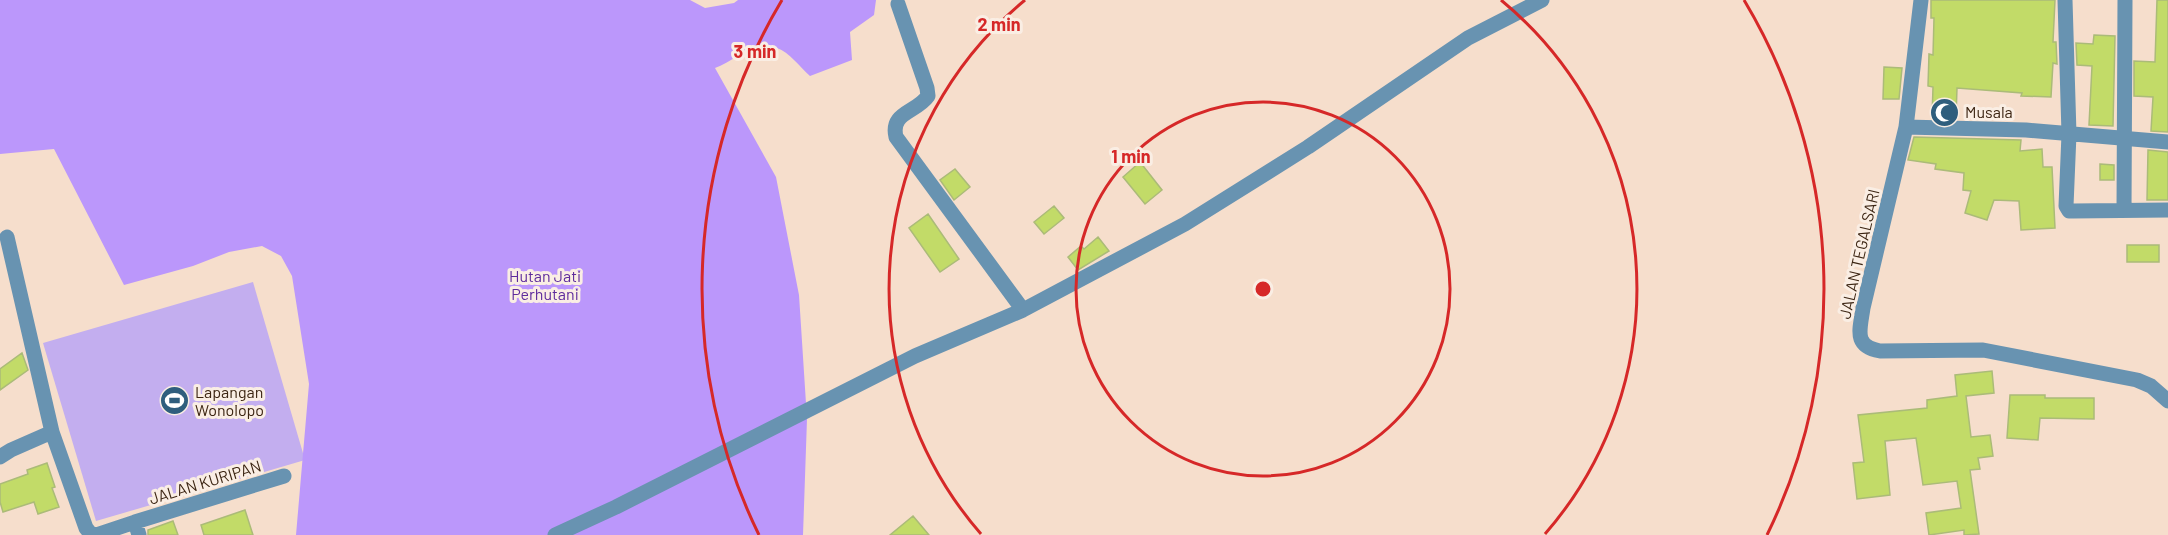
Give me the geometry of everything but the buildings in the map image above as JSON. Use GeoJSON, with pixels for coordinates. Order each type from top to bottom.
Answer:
{"type":"FeatureCollection","features":[{"type":"Feature","properties":{"kind":"street"},"geometry":{"type":"LineString","coordinates":[[555,535],[616,507],[915,356],[1023,310],[1185,224],[1308,147],[1468,38],[1542,0]]}},
{"type":"Feature","properties":{"kind":"street","name":"JALAN TEGALSARI"},"geometry":{"type":"LineString","coordinates":[[1921,0],[1906,127],[1863,308],[1860,331],[1864,346],[1880,351],[1983,350],[2138,380],[2151,386],[2168,401]]}},
{"type":"Feature","properties":{"kind":"street"},"geometry":{"type":"LineString","coordinates":[[2065,0],[2069,134],[2067,209],[2073,212],[2168,210]]}},
{"type":"Feature","properties":{"kind":"street"},"geometry":{"type":"LineString","coordinates":[[2124,210],[2125,0]]}},
{"type":"Feature","properties":{"kind":"street"},"geometry":{"type":"LineString","coordinates":[[898,4],[928,96],[924,102],[898,119],[894,128],[896,137],[1023,310]]}},
{"type":"Feature","properties":{"kind":"street"},"geometry":{"type":"LineString","coordinates":[[1906,127],[2026,130],[2168,142]]}},
{"type":"Feature","properties":{"kind":"street"},"geometry":{"type":"LineString","coordinates":[[0,457],[52,432],[7,237]]}},
{"type":"Feature","properties":{"kind":"street","name":"JALAN KURIPAN"},"geometry":{"type":"LineString","coordinates":[[52,432],[90,533],[96,535],[137,529],[284,476]]}},
{"type":"Feature","properties":{"kind":"shaded area","name":"Lapangan Wonolopo"},"geometry":{"type":"Polygon","coordinates":[[[253,282],[305,460],[96,521],[43,343],[253,282]]]}},
{"type":"Feature","properties":{"kind":"green space","name":"Hutan Jati Perhutani"},"geometry":{"type":"Polygon","coordinates":[[[0,0],[690,0],[705,8],[734,3],[738,0],[876,0],[874,15],[850,32],[852,60],[810,76],[786,53],[769,46],[745,52],[715,68],[776,177],[799,295],[807,419],[803,535],[296,535],[309,384],[292,276],[281,256],[262,246],[229,252],[193,266],[124,285],[54,149],[0,154],[0,0]]]}},
{"type":"Feature","properties":{"kind":"place","name":"Musala"},"geometry":{"type":"Point","coordinates":[1944,112]}},
{"type":"Feature","properties":{"kind":"place","name":"Lapangan Wonolopo"},"geometry":{"type":"Point","coordinates":[174,401]}}]}
